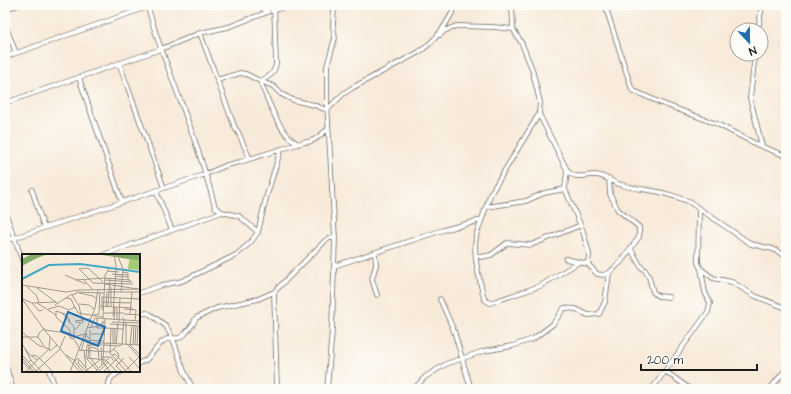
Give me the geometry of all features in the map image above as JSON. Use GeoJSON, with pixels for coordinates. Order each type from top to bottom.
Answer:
{"type":"FeatureCollection","features":[{"type":"Feature","properties":{"kind":"street"},"geometry":{"type":"LineString","coordinates":[[5,9],[18,5]]}},
{"type":"Feature","properties":{"kind":"street"},"geometry":{"type":"LineString","coordinates":[[5,57],[153,5]]}},
{"type":"Feature","properties":{"kind":"street"},"geometry":{"type":"LineString","coordinates":[[257,5],[268,12]]}},
{"type":"Feature","properties":{"kind":"street"},"geometry":{"type":"LineString","coordinates":[[260,81],[269,77],[274,72],[276,64],[274,5]]}},
{"type":"Feature","properties":{"kind":"street"},"geometry":{"type":"LineString","coordinates":[[5,102],[161,49],[200,33],[228,27],[289,5]]}},
{"type":"Feature","properties":{"kind":"street"},"geometry":{"type":"LineString","coordinates":[[327,389],[332,330],[335,238],[327,110],[327,66],[334,38],[334,5]]}},
{"type":"Feature","properties":{"kind":"street"},"geometry":{"type":"LineString","coordinates":[[440,35],[456,5]]}},
{"type":"Feature","properties":{"kind":"street"},"geometry":{"type":"LineString","coordinates":[[512,5],[513,30],[522,44],[532,69],[540,102],[539,114],[491,194],[476,236],[477,269],[484,298],[490,303],[540,286],[579,262]]}},
{"type":"Feature","properties":{"kind":"street"},"geometry":{"type":"LineString","coordinates":[[605,5],[632,90],[661,103],[717,124],[786,156]]}},
{"type":"Feature","properties":{"kind":"street"},"geometry":{"type":"LineString","coordinates":[[759,22],[762,5]]}},
{"type":"Feature","properties":{"kind":"street"},"geometry":{"type":"LineString","coordinates":[[147,6],[206,174],[215,207],[222,212],[239,216],[258,232]]}},
{"type":"Feature","properties":{"kind":"street"},"geometry":{"type":"LineString","coordinates":[[5,25],[16,53]]}},
{"type":"Feature","properties":{"kind":"street"},"geometry":{"type":"LineString","coordinates":[[327,110],[343,94],[419,52],[444,31],[456,26],[492,27],[513,30]]}},
{"type":"Feature","properties":{"kind":"street"},"geometry":{"type":"LineString","coordinates":[[200,33],[235,128],[250,159]]}},
{"type":"Feature","properties":{"kind":"street"},"geometry":{"type":"LineString","coordinates":[[754,62],[750,98],[762,146]]}},
{"type":"Feature","properties":{"kind":"street"},"geometry":{"type":"LineString","coordinates":[[119,63],[164,188]]}},
{"type":"Feature","properties":{"kind":"street"},"geometry":{"type":"LineString","coordinates":[[217,80],[242,73],[246,74],[273,86],[281,94],[293,100],[327,110]]}},
{"type":"Feature","properties":{"kind":"street"},"geometry":{"type":"LineString","coordinates":[[79,78],[122,202]]}},
{"type":"Feature","properties":{"kind":"street"},"geometry":{"type":"LineString","coordinates":[[260,81],[284,130],[292,140],[298,144]]}},
{"type":"Feature","properties":{"kind":"street"},"geometry":{"type":"LineString","coordinates":[[539,114],[567,170],[571,175],[579,177],[595,175],[609,178],[620,185],[678,197],[699,209],[751,244],[773,249],[786,256]]}},
{"type":"Feature","properties":{"kind":"street"},"geometry":{"type":"LineString","coordinates":[[5,242],[206,174],[227,165],[315,140],[328,129]]}},
{"type":"Feature","properties":{"kind":"street"},"geometry":{"type":"LineString","coordinates":[[140,293],[162,285],[182,281],[236,255],[250,243],[258,232],[266,198],[281,149]]}},
{"type":"Feature","properties":{"kind":"street"},"geometry":{"type":"LineString","coordinates":[[567,170],[565,189],[581,225],[589,254],[588,264]]}},
{"type":"Feature","properties":{"kind":"street"},"geometry":{"type":"LineString","coordinates":[[566,259],[588,264],[597,274],[603,275],[609,273],[621,262],[639,237],[639,228],[618,210],[610,194],[609,178]]}},
{"type":"Feature","properties":{"kind":"street"},"geometry":{"type":"LineString","coordinates":[[486,207],[526,201],[544,193],[565,189]]}},
{"type":"Feature","properties":{"kind":"street"},"geometry":{"type":"LineString","coordinates":[[32,190],[44,228]]}},
{"type":"Feature","properties":{"kind":"street"},"geometry":{"type":"LineString","coordinates":[[156,191],[172,230]]}},
{"type":"Feature","properties":{"kind":"street"},"geometry":{"type":"LineString","coordinates":[[652,389],[708,312],[710,303],[705,292],[701,269],[698,263],[699,209]]}},
{"type":"Feature","properties":{"kind":"street"},"geometry":{"type":"LineString","coordinates":[[5,212],[22,259]]}},
{"type":"Feature","properties":{"kind":"street"},"geometry":{"type":"LineString","coordinates":[[105,254],[135,242],[222,212]]}},
{"type":"Feature","properties":{"kind":"street"},"geometry":{"type":"LineString","coordinates":[[334,266],[443,230],[481,220]]}},
{"type":"Feature","properties":{"kind":"street"},"geometry":{"type":"LineString","coordinates":[[476,255],[481,257],[491,255],[507,243],[531,245],[581,225]]}},
{"type":"Feature","properties":{"kind":"street"},"geometry":{"type":"LineString","coordinates":[[140,362],[146,360],[162,342],[167,339],[179,338],[185,334],[196,318],[217,308],[258,299],[274,292],[326,240],[335,238]]}},
{"type":"Feature","properties":{"kind":"street"},"geometry":{"type":"LineString","coordinates":[[631,249],[641,267],[650,277],[652,292],[658,296],[669,297]]}},
{"type":"Feature","properties":{"kind":"street"},"geometry":{"type":"LineString","coordinates":[[375,253],[376,263],[372,279],[377,295]]}},
{"type":"Feature","properties":{"kind":"street"},"geometry":{"type":"LineString","coordinates":[[701,269],[713,278],[732,282],[755,296],[786,308]]}},
{"type":"Feature","properties":{"kind":"street"},"geometry":{"type":"LineString","coordinates":[[414,389],[425,377],[446,364],[484,350],[512,346],[533,339],[553,324],[564,308],[576,309],[588,315],[599,314],[605,302],[609,273]]}},
{"type":"Feature","properties":{"kind":"street"},"geometry":{"type":"LineString","coordinates":[[274,292],[277,389]]}},
{"type":"Feature","properties":{"kind":"street"},"geometry":{"type":"LineString","coordinates":[[440,299],[454,331],[471,389]]}},
{"type":"Feature","properties":{"kind":"street"},"geometry":{"type":"LineString","coordinates":[[140,314],[146,313],[153,316],[166,326],[173,339],[184,371],[193,389]]}},
{"type":"Feature","properties":{"kind":"street"},"geometry":{"type":"LineString","coordinates":[[5,364],[6,373],[12,389]]}},
{"type":"Feature","properties":{"kind":"street"},"geometry":{"type":"LineString","coordinates":[[770,389],[786,369]]}},
{"type":"Feature","properties":{"kind":"street"},"geometry":{"type":"LineString","coordinates":[[666,371],[690,389]]}},
{"type":"Feature","properties":{"kind":"street"},"geometry":{"type":"LineString","coordinates":[[48,372],[56,389]]}},
{"type":"Feature","properties":{"kind":"street"},"geometry":{"type":"LineString","coordinates":[[110,389],[108,384],[109,381],[113,376],[120,372]]}}]}
